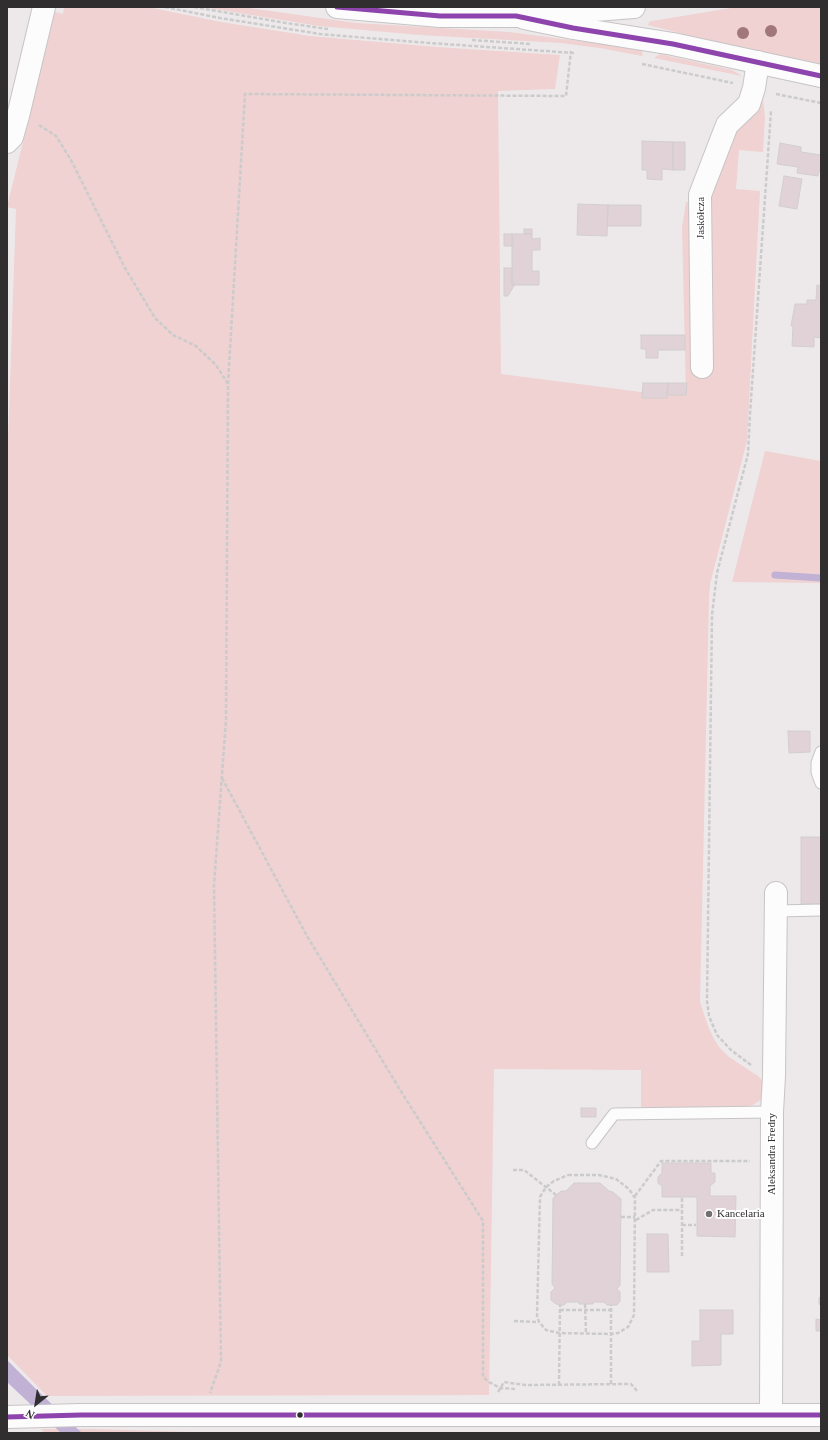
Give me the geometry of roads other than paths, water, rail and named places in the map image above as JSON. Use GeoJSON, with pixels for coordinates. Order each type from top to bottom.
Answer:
{"type":"FeatureCollection","features":[{"type":"Feature","properties":{"kind":"street"},"geometry":{"type":"LineString","coordinates":[[7,142],[12,137],[18,116],[44,7]]}},
{"type":"Feature","properties":{"kind":"street"},"geometry":{"type":"LineString","coordinates":[[337,7],[440,16],[516,16],[634,7]]}},
{"type":"Feature","properties":{"kind":"street"},"geometry":{"type":"LineString","coordinates":[[516,16],[573,28],[673,44],[821,76]]}},
{"type":"Feature","properties":{"kind":"street","name":"Jaskółcza"},"geometry":{"type":"LineString","coordinates":[[702,367],[700,195],[727,125],[763,93],[758,62]]}},
{"type":"Feature","properties":{"kind":"street","name":"Aleksandra Fredry"},"geometry":{"type":"LineString","coordinates":[[771,1415],[772,1112],[774,1076],[776,902]]}},
{"type":"Feature","properties":{"kind":"street"},"geometry":{"type":"LineString","coordinates":[[11,1417],[72,1415],[821,1415]]}},
{"type":"Feature","properties":{"kind":"lane"},"geometry":{"type":"LineString","coordinates":[[821,752],[817,763],[817,772],[821,783]]}},
{"type":"Feature","properties":{"kind":"lane"},"geometry":{"type":"LineString","coordinates":[[776,902],[821,910]]}},
{"type":"Feature","properties":{"kind":"lane"},"geometry":{"type":"LineString","coordinates":[[592,1143],[614,1114],[772,1112]]}},
{"type":"Feature","properties":{"kind":"waterway"},"geometry":{"type":"LineString","coordinates":[[775,575],[821,578]]}},
{"type":"Feature","properties":{"kind":"place","name":"Kancelaria"},"geometry":{"type":"Point","coordinates":[709,1214]}}]}
